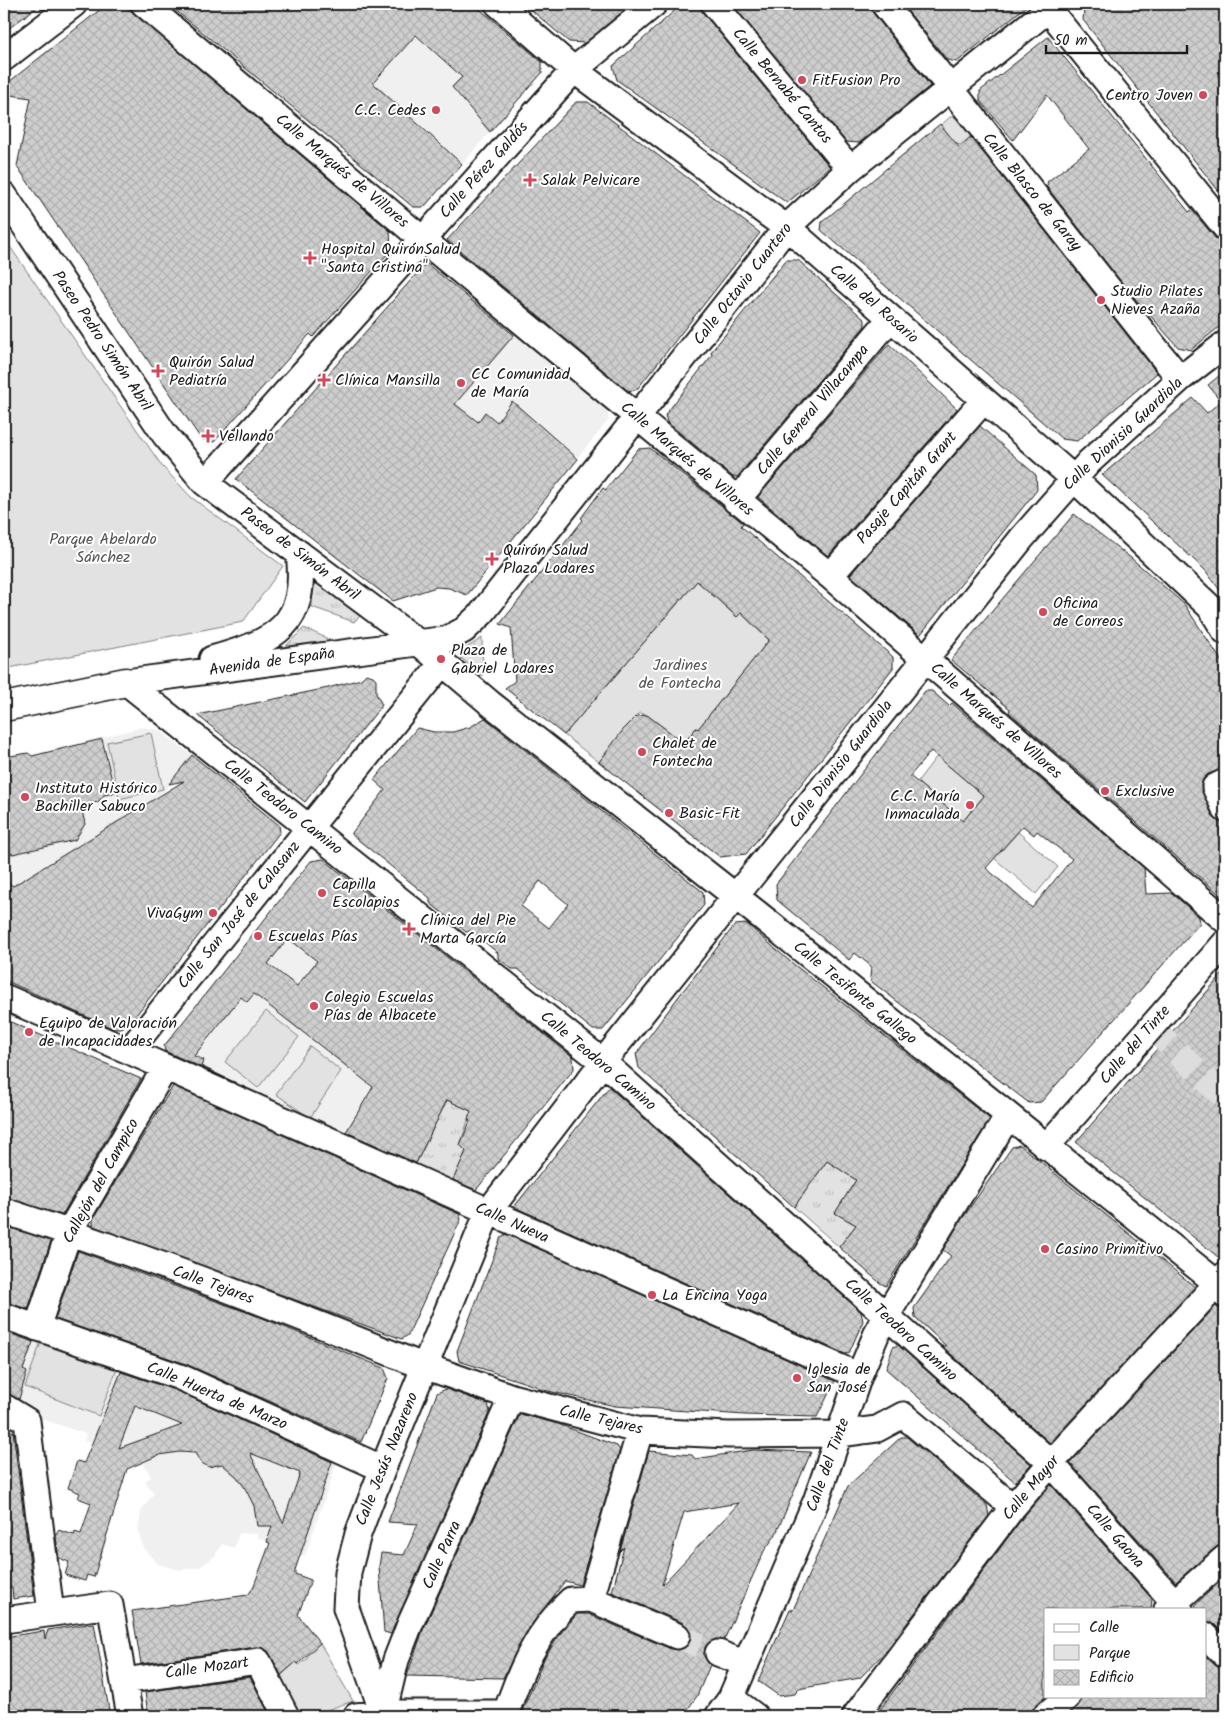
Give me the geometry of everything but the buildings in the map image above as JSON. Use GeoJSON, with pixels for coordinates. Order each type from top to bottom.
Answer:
{"type":"FeatureCollection","features":[{"type":"Feature","properties":{"kind":"main road","name":"Avenida de España"},"geometry":{"type":"LineString","coordinates":[[4,707],[126,682]]}},
{"type":"Feature","properties":{"kind":"street"},"geometry":{"type":"LineString","coordinates":[[4,58],[74,4]]}},
{"type":"Feature","properties":{"kind":"street","name":"Calle Marqués de Villores"},"geometry":{"type":"LineString","coordinates":[[144,4],[422,239],[639,417],[736,501],[830,576],[1225,920]]}},
{"type":"Feature","properties":{"kind":"street","name":"Calle del Rosario"},"geometry":{"type":"LineString","coordinates":[[498,4],[574,70],[787,227],[1073,478],[1210,607],[1225,631]]}},
{"type":"Feature","properties":{"kind":"street","name":"Calle Pérez Galdós"},"geometry":{"type":"LineString","coordinates":[[205,483],[574,70],[654,4]]}},
{"type":"Feature","properties":{"kind":"street","name":"Calle Bernabé Cantos"},"geometry":{"type":"LineString","coordinates":[[714,4],[850,169]]}},
{"type":"Feature","properties":{"kind":"street","name":"Calle Blasco de Garay"},"geometry":{"type":"LineString","coordinates":[[884,4],[1180,379]]}},
{"type":"Feature","properties":{"kind":"street"},"geometry":{"type":"LineString","coordinates":[[1049,5],[1225,227]]}},
{"type":"Feature","properties":{"kind":"street","name":"Calle Octavio Cuartero"},"geometry":{"type":"LineString","coordinates":[[419,643],[447,639],[464,630],[482,613],[639,417],[787,227],[850,169],[1049,5]]}},
{"type":"Feature","properties":{"kind":"street","name":"Paseo Pedro Simón Abril"},"geometry":{"type":"LineString","coordinates":[[4,195],[165,436],[205,483]]}},
{"type":"Feature","properties":{"kind":"street","name":"Calle General Villacampa"},"geometry":{"type":"LineString","coordinates":[[736,501],[890,319]]}},
{"type":"Feature","properties":{"kind":"street","name":"Calle Dionisio Guardiola"},"geometry":{"type":"LineString","coordinates":[[488,1212],[603,1062],[924,659],[1073,478],[1180,379],[1225,344]]}},
{"type":"Feature","properties":{"kind":"street","name":"Pasaje Capitán Grant"},"geometry":{"type":"LineString","coordinates":[[830,576],[984,400]]}},
{"type":"Feature","properties":{"kind":"street","name":"Paseo de Simón Abril"},"geometry":{"type":"LineString","coordinates":[[205,483],[419,643]]}},
{"type":"Feature","properties":{"kind":"street","name":"Avenida de España"},"geometry":{"type":"LineString","coordinates":[[126,682],[230,654],[270,638],[297,606],[302,579],[299,553]]}},
{"type":"Feature","properties":{"kind":"street"},"geometry":{"type":"LineString","coordinates":[[419,643],[442,662]]}},
{"type":"Feature","properties":{"kind":"street","name":"Avenida de España"},"geometry":{"type":"LineString","coordinates":[[126,682],[419,643]]}},
{"type":"Feature","properties":{"kind":"street","name":"Calle Tesifonte Gallego"},"geometry":{"type":"LineString","coordinates":[[442,662],[491,704],[736,897],[1046,1147],[1223,1285]]}},
{"type":"Feature","properties":{"kind":"street","name":"Calle San José de Calasanz"},"geometry":{"type":"LineString","coordinates":[[130,1051],[442,662]]}},
{"type":"Feature","properties":{"kind":"street","name":"Calle Teodoro Camino"},"geometry":{"type":"LineString","coordinates":[[126,682],[603,1062],[885,1316],[1051,1462]]}},
{"type":"Feature","properties":{"kind":"street"},"geometry":{"type":"LineString","coordinates":[[1225,782],[1215,787],[1225,809]]}},
{"type":"Feature","properties":{"kind":"street","name":"Calle del Tinte"},"geometry":{"type":"LineString","coordinates":[[1046,1147],[1225,943]]}},
{"type":"Feature","properties":{"kind":"street","name":"Calle Nueva"},"geometry":{"type":"LineString","coordinates":[[4,997],[130,1051],[859,1376]]}},
{"type":"Feature","properties":{"kind":"street","name":"Callejón del Campico"},"geometry":{"type":"LineString","coordinates":[[37,1328],[69,1232],[165,1068]]}},
{"type":"Feature","properties":{"kind":"street","name":"Calle del Tinte"},"geometry":{"type":"LineString","coordinates":[[724,1707],[746,1664],[816,1501],[859,1376],[885,1316],[1008,1116]]}},
{"type":"Feature","properties":{"kind":"street","name":"Calle Tejares"},"geometry":{"type":"LineString","coordinates":[[4,1211],[69,1232],[512,1397],[640,1430],[729,1436],[839,1434],[876,1429],[903,1415],[1013,1507]]}},
{"type":"Feature","properties":{"kind":"street","name":"Calle Jesús Nazareno"},"geometry":{"type":"LineString","coordinates":[[383,1715],[346,1608],[348,1572],[358,1534],[380,1476],[488,1212]]}},
{"type":"Feature","properties":{"kind":"street","name":"Calle Mayor"},"geometry":{"type":"LineString","coordinates":[[855,1716],[1013,1507],[1051,1462],[1223,1285]]}},
{"type":"Feature","properties":{"kind":"street","name":"Calle Huerta de Marzo"},"geometry":{"type":"LineString","coordinates":[[4,1316],[180,1377],[370,1463]]}},
{"type":"Feature","properties":{"kind":"street","name":"Calle Parra"},"geometry":{"type":"LineString","coordinates":[[383,1715],[396,1660],[410,1624],[512,1397]]}},
{"type":"Feature","properties":{"kind":"street"},"geometry":{"type":"LineString","coordinates":[[4,1407],[27,1421],[51,1613]]}},
{"type":"Feature","properties":{"kind":"street"},"geometry":{"type":"LineString","coordinates":[[591,1599],[640,1430]]}},
{"type":"Feature","properties":{"kind":"street","name":"Calle Gaona"},"geometry":{"type":"LineString","coordinates":[[1051,1462],[1174,1607]]}},
{"type":"Feature","properties":{"kind":"street"},"geometry":{"type":"LineString","coordinates":[[1174,1607],[1225,1558]]}},
{"type":"Feature","properties":{"kind":"street"},"geometry":{"type":"LineString","coordinates":[[356,1716],[506,1713],[528,1657],[545,1627],[571,1600],[591,1599],[677,1636]]}},
{"type":"Feature","properties":{"kind":"street"},"geometry":{"type":"LineString","coordinates":[[4,1620],[110,1606],[130,1716]]}},
{"type":"Feature","properties":{"kind":"street"},"geometry":{"type":"LineString","coordinates":[[1206,1636],[1225,1655]]}},
{"type":"Feature","properties":{"kind":"street"},"geometry":{"type":"LineString","coordinates":[[718,1653],[746,1664]]}},
{"type":"Feature","properties":{"kind":"street","name":"Calle Mozart"},"geometry":{"type":"LineString","coordinates":[[124,1681],[258,1661],[286,1716]]}},
{"type":"Feature","properties":{"kind":"street"},"geometry":{"type":"LineString","coordinates":[[1045,1716],[1066,1698]]}},
{"type":"Feature","properties":{"kind":"street"},"geometry":{"type":"LineString","coordinates":[[724,1707],[755,1716]]}},
{"type":"Feature","properties":{"kind":"shaded area","name":"C.C. Cedes"},"geometry":{"type":"Polygon","coordinates":[[[416,35],[462,77],[452,87],[490,132],[462,164],[373,83],[416,35]]]}},
{"type":"Feature","properties":{"kind":"shaded area","name":"CC Comunidad de María"},"geometry":{"type":"Polygon","coordinates":[[[426,263],[608,411],[608,421],[562,476],[486,412],[458,448],[365,397],[331,369],[426,263]]]}},
{"type":"Feature","properties":{"kind":"shaded area"},"geometry":{"type":"Polygon","coordinates":[[[143,727],[159,730],[192,755],[164,792],[4,892],[4,757],[27,753],[30,756],[143,727]]]}},
{"type":"Feature","properties":{"kind":"shaded area","name":"Colegio Escuelas Pías de Albacete"},"geometry":{"type":"Polygon","coordinates":[[[323,859],[360,889],[342,912],[481,1115],[447,1100],[409,1078],[366,1147],[166,1058],[164,1046],[311,861],[323,859]]]}},
{"type":"Feature","properties":{"kind":"shaded area"},"geometry":{"type":"Polygon","coordinates":[[[4,1325],[176,1383],[339,1456],[305,1556],[257,1538],[257,1534],[239,1533],[234,1548],[222,1544],[214,1557],[200,1567],[180,1570],[158,1564],[144,1549],[138,1531],[141,1511],[154,1493],[145,1481],[151,1477],[138,1453],[84,1441],[86,1434],[42,1419],[4,1394],[4,1325]]]}},
{"type":"Feature","properties":{"kind":"green space"},"geometry":{"type":"Polygon","coordinates":[[[950,117],[955,117],[972,135],[961,145],[956,144],[941,125],[950,117]]]}},
{"type":"Feature","properties":{"kind":"green space","name":"Parque Abelardo Sánchez"},"geometry":{"type":"Polygon","coordinates":[[[4,238],[162,466],[191,497],[283,566],[243,622],[4,669],[4,238]]]}},
{"type":"Feature","properties":{"kind":"green space","name":"Jardines de Fontecha"},"geometry":{"type":"Polygon","coordinates":[[[697,581],[737,617],[741,613],[769,640],[698,729],[696,728],[684,743],[647,715],[639,713],[599,762],[564,735],[697,581]]]}},
{"type":"Feature","properties":{"kind":"green space"},"geometry":{"type":"Polygon","coordinates":[[[316,582],[324,584],[362,614],[354,622],[312,607],[313,588],[316,582]]]}},
{"type":"Feature","properties":{"kind":"green space"},"geometry":{"type":"Polygon","coordinates":[[[304,628],[342,645],[284,651],[286,646],[304,628]]]}},
{"type":"Feature","properties":{"kind":"green space"},"geometry":{"type":"Polygon","coordinates":[[[482,638],[483,676],[461,658],[460,652],[482,638]]]}},
{"type":"Feature","properties":{"kind":"green space"},"geometry":{"type":"Polygon","coordinates":[[[151,733],[163,789],[119,799],[107,742],[151,733]]]}},
{"type":"Feature","properties":{"kind":"green space"},"geometry":{"type":"Polygon","coordinates":[[[937,756],[984,796],[963,821],[917,782],[937,756]]]}},
{"type":"Feature","properties":{"kind":"green space"},"geometry":{"type":"Polygon","coordinates":[[[1018,832],[1058,867],[1036,894],[994,858],[1018,832]]]}},
{"type":"Feature","properties":{"kind":"green space"},"geometry":{"type":"Polygon","coordinates":[[[266,1011],[299,1037],[258,1088],[225,1062],[266,1011]]]}},
{"type":"Feature","properties":{"kind":"green space"},"geometry":{"type":"Polygon","coordinates":[[[310,1046],[341,1071],[310,1118],[276,1094],[310,1046]]]}},
{"type":"Feature","properties":{"kind":"green space"},"geometry":{"type":"Polygon","coordinates":[[[447,1100],[471,1111],[460,1145],[466,1151],[451,1185],[414,1168],[447,1100]]]}},
{"type":"Feature","properties":{"kind":"green space"},"geometry":{"type":"Polygon","coordinates":[[[827,1161],[856,1180],[835,1213],[856,1225],[839,1247],[794,1207],[827,1161]]]}},
{"type":"Feature","properties":{"kind":"green space"},"geometry":{"type":"Polygon","coordinates":[[[42,1339],[117,1369],[99,1416],[25,1387],[42,1339]]]}},
{"type":"Feature","properties":{"kind":"green space"},"geometry":{"type":"Polygon","coordinates":[[[320,1643],[353,1701],[309,1716],[292,1716],[275,1681],[296,1662],[299,1665],[308,1658],[306,1655],[320,1643]]]}},
{"type":"Feature","properties":{"kind":"tunnel"},"geometry":{"type":"LineString","coordinates":[[1151,1027],[1225,1098]]}},
{"type":"Feature","properties":{"kind":"tunnel"},"geometry":{"type":"LineString","coordinates":[[677,1636],[718,1653]]}},
{"type":"Feature","properties":{"kind":"place","name":"FitFusion Pro"},"geometry":{"type":"Point","coordinates":[802,80]}},
{"type":"Feature","properties":{"kind":"place","name":"Centro Joven"},"geometry":{"type":"Point","coordinates":[1203,95]}},
{"type":"Feature","properties":{"kind":"place","name":"C.C. Cedes"},"geometry":{"type":"Point","coordinates":[436,110]}},
{"type":"Feature","properties":{"kind":"place","name":"Salak Pelvicare"},"geometry":{"type":"Point","coordinates":[530,180]}},
{"type":"Feature","properties":{"kind":"place","name":"Hospital QuirónSalud \"Santa Cristina\""},"geometry":{"type":"Point","coordinates":[310,258]}},
{"type":"Feature","properties":{"kind":"place","name":"Studio Pilates Nieves Azaña"},"geometry":{"type":"Point","coordinates":[1101,300]}},
{"type":"Feature","properties":{"kind":"place","name":"Quirón Salud Pediatría"},"geometry":{"type":"Point","coordinates":[158,371]}},
{"type":"Feature","properties":{"kind":"place","name":"Clínica Mansilla"},"geometry":{"type":"Point","coordinates":[324,380]}},
{"type":"Feature","properties":{"kind":"place","name":"CC Comunidad de María"},"geometry":{"type":"Point","coordinates":[461,383]}},
{"type":"Feature","properties":{"kind":"place","name":"Vellando"},"geometry":{"type":"Point","coordinates":[208,436]}},
{"type":"Feature","properties":{"kind":"place","name":"Quirón Salud Plaza Lodares"},"geometry":{"type":"Point","coordinates":[492,559]}},
{"type":"Feature","properties":{"kind":"place","name":"Oficina de Correos"},"geometry":{"type":"Point","coordinates":[1043,612]}},
{"type":"Feature","properties":{"kind":"place","name":"Plaza de Gabriel Lodares"},"geometry":{"type":"Point","coordinates":[441,659]}},
{"type":"Feature","properties":{"kind":"place","name":"Chalet de Fontecha"},"geometry":{"type":"Point","coordinates":[642,752]}},
{"type":"Feature","properties":{"kind":"place","name":"Exclusive"},"geometry":{"type":"Point","coordinates":[1105,791]}},
{"type":"Feature","properties":{"kind":"place","name":"Instituto Histórico Bachiller Sabuco"},"geometry":{"type":"Point","coordinates":[25,797]}},
{"type":"Feature","properties":{"kind":"place","name":"C.C. María Inmaculada"},"geometry":{"type":"Point","coordinates":[970,805]}},
{"type":"Feature","properties":{"kind":"place","name":"Basic-Fit"},"geometry":{"type":"Point","coordinates":[669,813]}},
{"type":"Feature","properties":{"kind":"place","name":"Capilla Escolapios"},"geometry":{"type":"Point","coordinates":[322,893]}},
{"type":"Feature","properties":{"kind":"place","name":"VivaGym"},"geometry":{"type":"Point","coordinates":[213,913]}},
{"type":"Feature","properties":{"kind":"place","name":"Clínica del Pie Marta García"},"geometry":{"type":"Point","coordinates":[409,929]}},
{"type":"Feature","properties":{"kind":"place","name":"Escuelas Pías"},"geometry":{"type":"Point","coordinates":[258,936]}},
{"type":"Feature","properties":{"kind":"place","name":"Colegio Escuelas Pías de Albacete"},"geometry":{"type":"Point","coordinates":[314,1006]}},
{"type":"Feature","properties":{"kind":"place","name":"Equipo de Valoración de Incapacidades"},"geometry":{"type":"Point","coordinates":[29,1032]}},
{"type":"Feature","properties":{"kind":"place","name":"Casino Primitivo"},"geometry":{"type":"Point","coordinates":[1045,1249]}},
{"type":"Feature","properties":{"kind":"place","name":"La Encina Yoga"},"geometry":{"type":"Point","coordinates":[652,1295]}},
{"type":"Feature","properties":{"kind":"place","name":"Iglesia de San José"},"geometry":{"type":"Point","coordinates":[797,1378]}}]}
